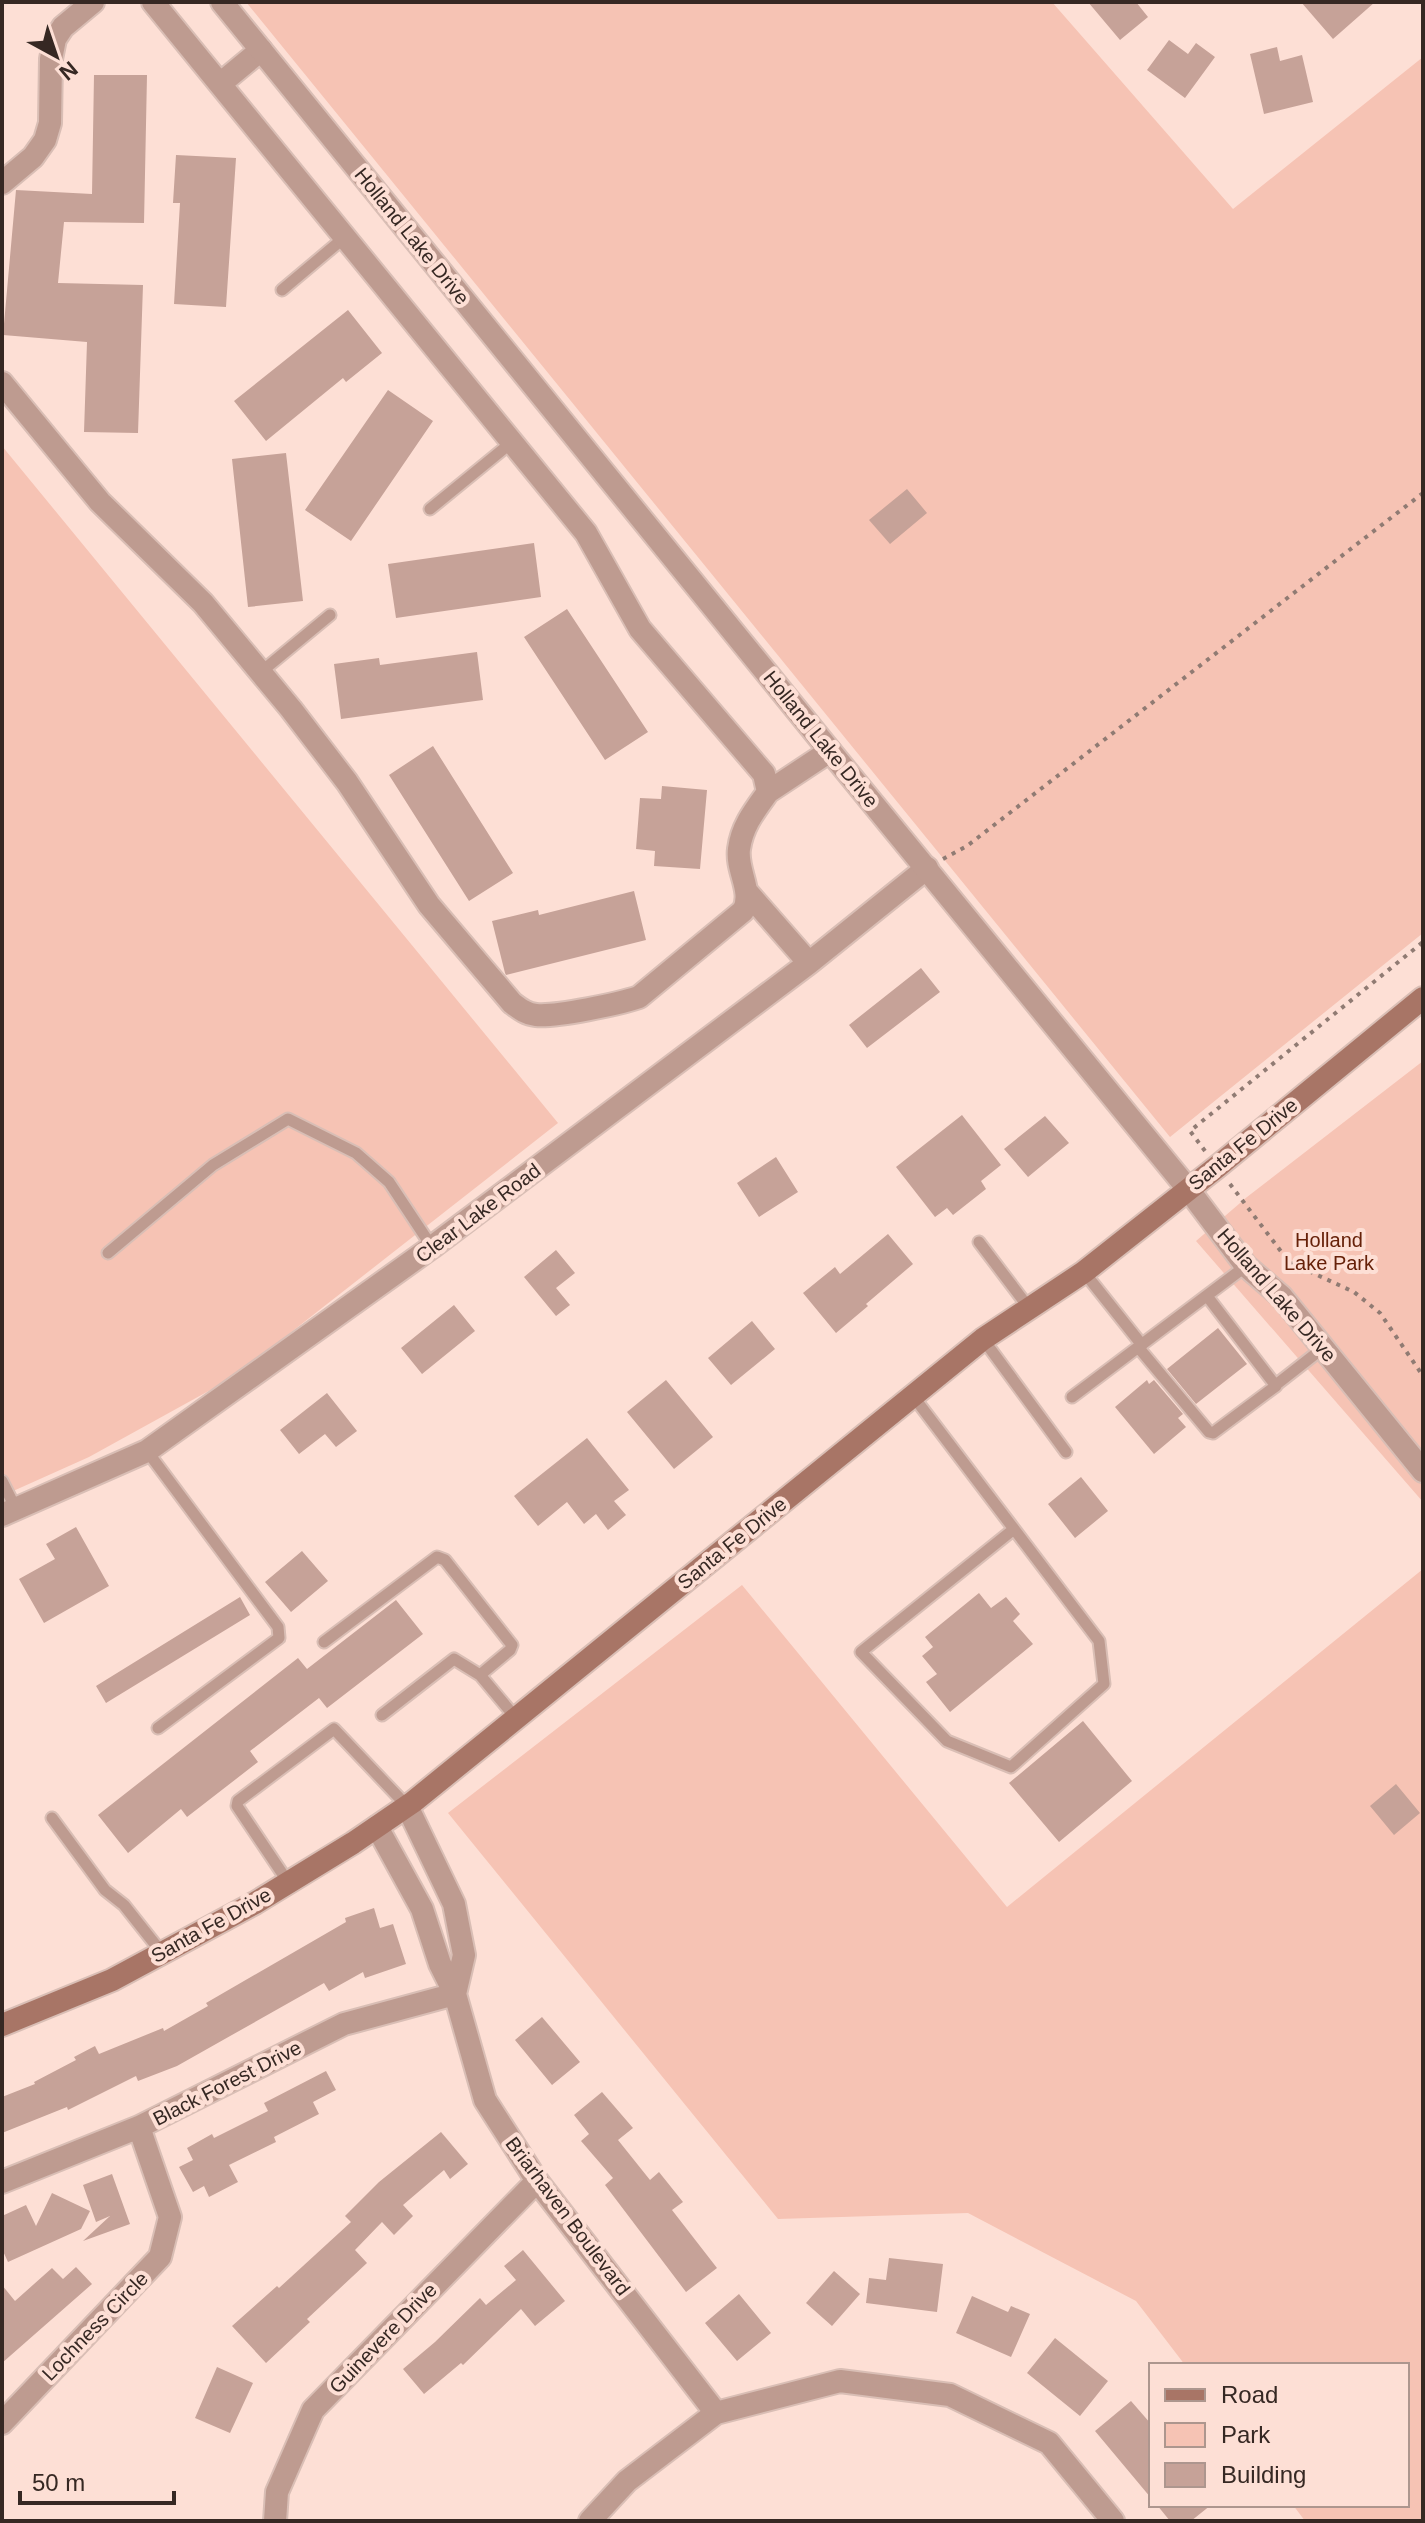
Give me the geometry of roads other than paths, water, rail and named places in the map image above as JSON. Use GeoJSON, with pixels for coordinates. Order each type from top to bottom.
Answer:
{"type":"FeatureCollection","features":[{"type":"Feature","properties":{"kind":"main road","name":"Santa Fe Drive"},"geometry":{"type":"LineString","coordinates":[[2,2025],[112,1980],[255,1903],[407,1806],[983,1339],[1084,1272],[1423,998]]}},
{"type":"Feature","properties":{"kind":"street"},"geometry":{"type":"LineString","coordinates":[[2,183],[33,157],[45,140],[50,123],[51,59],[55,39],[63,27],[93,2]]}},
{"type":"Feature","properties":{"kind":"street"},"geometry":{"type":"LineString","coordinates":[[153,2],[586,533],[640,629],[764,774],[768,792]]}},
{"type":"Feature","properties":{"kind":"street","name":"Holland Lake Drive"},"geometry":{"type":"LineString","coordinates":[[222,2],[1188,1189],[1246,1266],[1281,1296],[1423,1471]]}},
{"type":"Feature","properties":{"kind":"street"},"geometry":{"type":"LineString","coordinates":[[220,84],[261,50]]}},
{"type":"Feature","properties":{"kind":"street"},"geometry":{"type":"LineString","coordinates":[[2,383],[100,502],[203,603],[261,672],[347,782],[429,905],[512,1003],[523,1011],[548,1015],[639,997],[743,911],[747,892],[739,865],[739,850],[743,832],[755,808],[768,792],[830,751]]}},
{"type":"Feature","properties":{"kind":"street","name":"Clear Lake Road"},"geometry":{"type":"LineString","coordinates":[[9,1512],[147,1451],[369,1295],[809,963],[927,868]]}},
{"type":"Feature","properties":{"kind":"street"},"geometry":{"type":"LineString","coordinates":[[747,892],[809,963]]}},
{"type":"Feature","properties":{"kind":"street"},"geometry":{"type":"LineString","coordinates":[[407,1806],[454,1904],[464,1955],[455,1994]]}},
{"type":"Feature","properties":{"kind":"street","name":"Briarhaven Boulevard"},"geometry":{"type":"LineString","coordinates":[[377,1827],[422,1909],[440,1964],[455,1994],[485,2100],[537,2181],[716,2413]]}},
{"type":"Feature","properties":{"kind":"street","name":"Black Forest Drive"},"geometry":{"type":"LineString","coordinates":[[2,2182],[139,2127],[344,2024],[455,1994]]}},
{"type":"Feature","properties":{"kind":"street","name":"Lochness Circle"},"geometry":{"type":"LineString","coordinates":[[2,2423],[160,2257],[170,2217],[139,2127]]}},
{"type":"Feature","properties":{"kind":"street","name":"Guinevere Drive"},"geometry":{"type":"LineString","coordinates":[[275,2521],[277,2492],[313,2410],[537,2181]]}},
{"type":"Feature","properties":{"kind":"street"},"geometry":{"type":"LineString","coordinates":[[590,2521],[627,2481],[716,2413],[840,2381],[950,2395],[1049,2443],[1113,2521]]}},
{"type":"Feature","properties":{"kind":"lane"},"geometry":{"type":"LineString","coordinates":[[282,290],[345,237]]}},
{"type":"Feature","properties":{"kind":"lane"},"geometry":{"type":"LineString","coordinates":[[430,509],[512,442]]}},
{"type":"Feature","properties":{"kind":"lane"},"geometry":{"type":"LineString","coordinates":[[261,672],[330,615]]}},
{"type":"Feature","properties":{"kind":"lane"},"geometry":{"type":"LineString","coordinates":[[108,1253],[213,1165],[288,1119],[356,1153],[378,1172],[389,1182],[432,1247]]}},
{"type":"Feature","properties":{"kind":"lane"},"geometry":{"type":"LineString","coordinates":[[979,1242],[1029,1308]]}},
{"type":"Feature","properties":{"kind":"lane"},"geometry":{"type":"LineString","coordinates":[[1072,1397],[1246,1266]]}},
{"type":"Feature","properties":{"kind":"lane"},"geometry":{"type":"LineString","coordinates":[[1084,1272],[1209,1432],[1213,1433],[1323,1348]]}},
{"type":"Feature","properties":{"kind":"lane"},"geometry":{"type":"LineString","coordinates":[[1207,1296],[1277,1384]]}},
{"type":"Feature","properties":{"kind":"lane"},"geometry":{"type":"LineString","coordinates":[[983,1339],[1066,1452]]}},
{"type":"Feature","properties":{"kind":"lane"},"geometry":{"type":"LineString","coordinates":[[913,1396],[1014,1529],[1099,1641],[1104,1684],[1011,1767],[947,1741],[861,1652],[1014,1529]]}},
{"type":"Feature","properties":{"kind":"lane"},"geometry":{"type":"LineString","coordinates":[[147,1451],[278,1627],[279,1638],[158,1728]]}},
{"type":"Feature","properties":{"kind":"lane"},"geometry":{"type":"LineString","coordinates":[[2,1481],[9,1512]]}},
{"type":"Feature","properties":{"kind":"lane"},"geometry":{"type":"LineString","coordinates":[[324,1642],[437,1557],[445,1560],[512,1645],[480,1675]]}},
{"type":"Feature","properties":{"kind":"lane"},"geometry":{"type":"LineString","coordinates":[[382,1715],[454,1659],[480,1675],[516,1718]]}},
{"type":"Feature","properties":{"kind":"lane"},"geometry":{"type":"LineString","coordinates":[[288,1882],[237,1806],[238,1801],[334,1729],[407,1806]]}},
{"type":"Feature","properties":{"kind":"lane"},"geometry":{"type":"LineString","coordinates":[[52,1818],[105,1890],[124,1905],[162,1953]]}},
{"type":"Feature","properties":{"kind":"park label","name":"Holland Lake Park"},"geometry":{"type":"Point","coordinates":[1329,1252]}}]}
